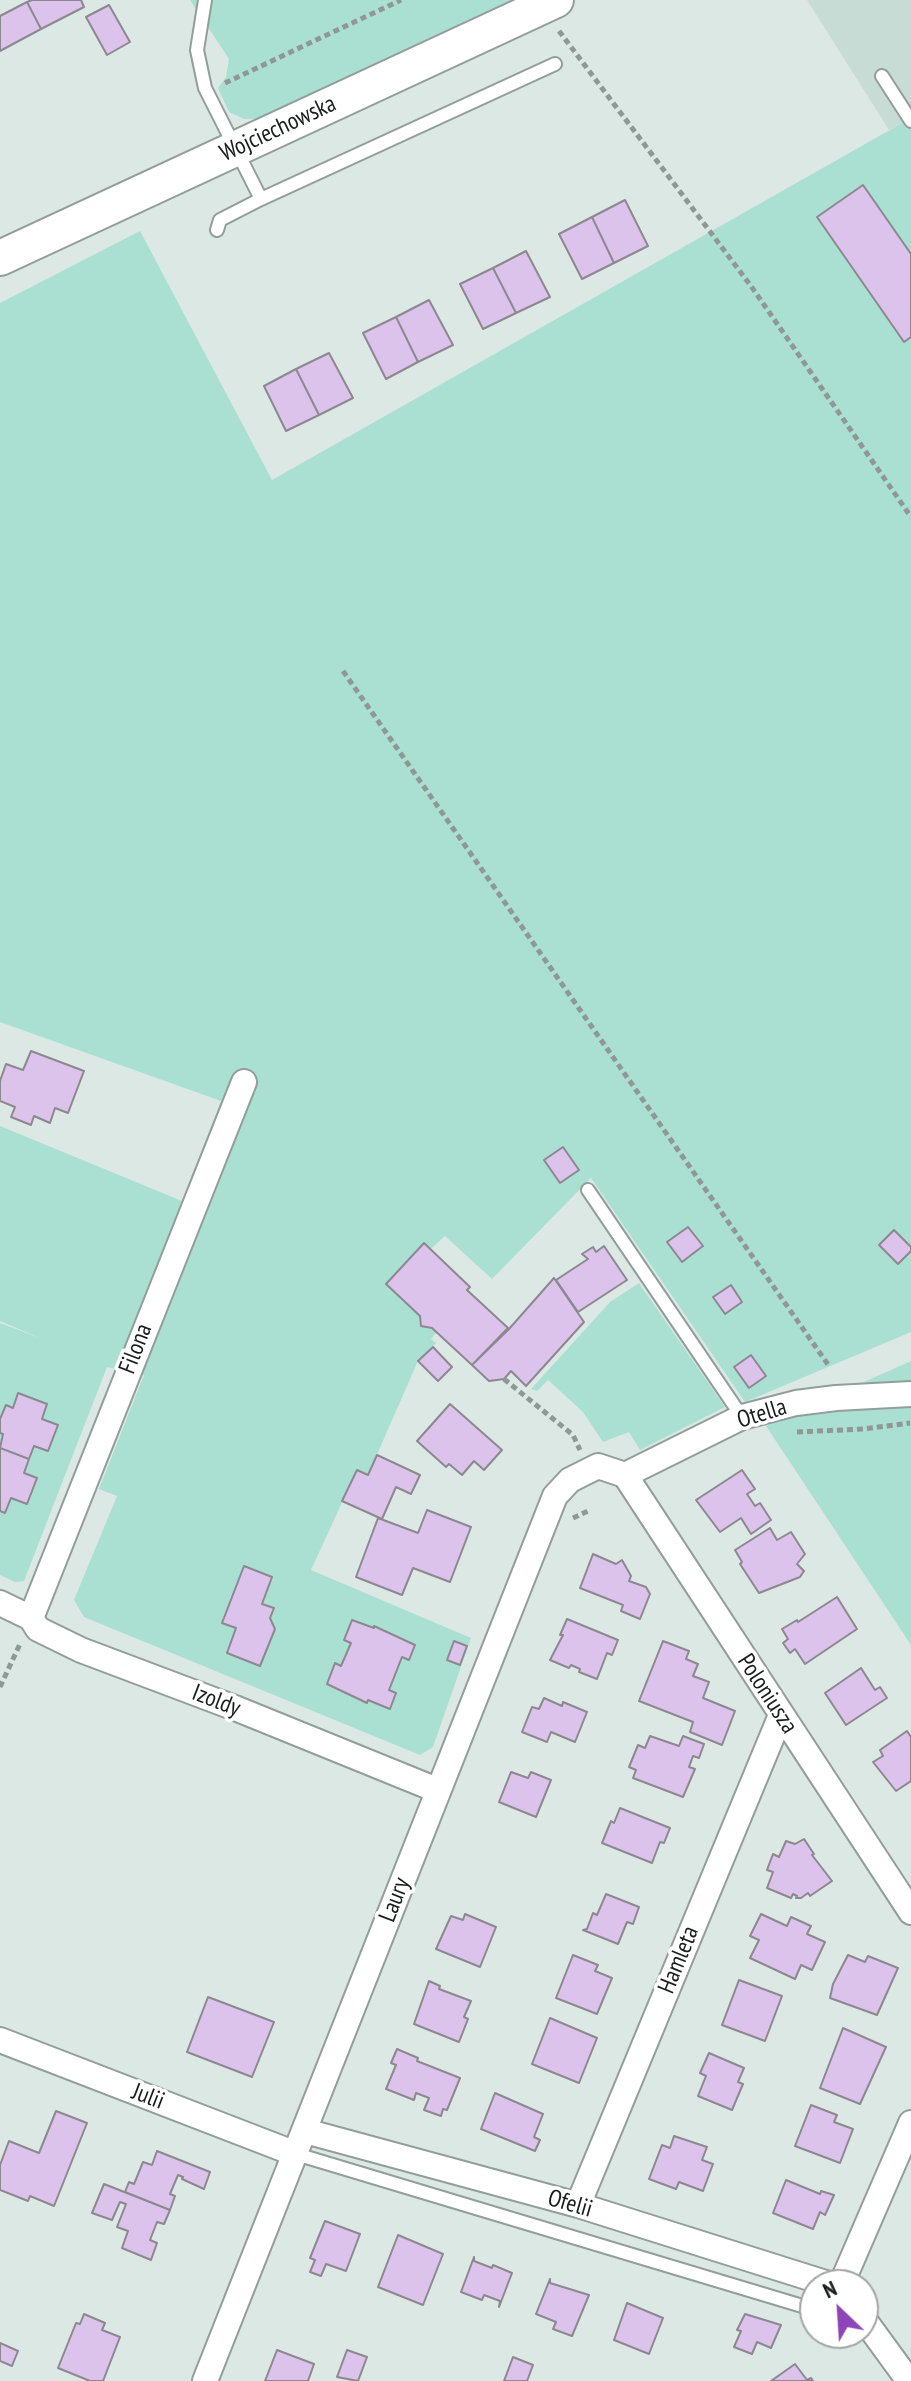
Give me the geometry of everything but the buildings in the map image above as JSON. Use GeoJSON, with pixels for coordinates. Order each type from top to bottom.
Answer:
{"type":"FeatureCollection","features":[{"type":"Feature","properties":{"kind":"street","name":"Wojciechowska"},"geometry":{"type":"LineString","coordinates":[[0,258],[235,148],[556,14]]}},
{"type":"Feature","properties":{"kind":"street","name":"Filona"},"geometry":{"type":"LineString","coordinates":[[34,1623],[143,1331],[244,1082]]}},
{"type":"Feature","properties":{"kind":"street","name":"Otella"},"geometry":{"type":"LineString","coordinates":[[625,1475],[742,1417],[796,1403],[911,1394]]}},
{"type":"Feature","properties":{"kind":"street","name":"Laury"},"geometry":{"type":"LineString","coordinates":[[205,2381],[555,1496],[570,1480],[598,1466],[625,1475]]}},
{"type":"Feature","properties":{"kind":"street","name":"Poloniusza"},"geometry":{"type":"LineString","coordinates":[[625,1475],[911,1912]]}},
{"type":"Feature","properties":{"kind":"street","name":"Izoldy"},"geometry":{"type":"LineString","coordinates":[[0,1603],[81,1650],[437,1790]]}},
{"type":"Feature","properties":{"kind":"street","name":"Hamleta"},"geometry":{"type":"LineString","coordinates":[[578,2205],[781,1715]]}},
{"type":"Feature","properties":{"kind":"street","name":"Julii"},"geometry":{"type":"LineString","coordinates":[[0,2040],[296,2154]]}},
{"type":"Feature","properties":{"kind":"street"},"geometry":{"type":"LineString","coordinates":[[848,2269],[911,2123]]}},
{"type":"Feature","properties":{"kind":"street","name":"Ofelii"},"geometry":{"type":"LineString","coordinates":[[305,2131],[578,2205],[799,2275]]}},
{"type":"Feature","properties":{"kind":"street"},"geometry":{"type":"LineString","coordinates":[[879,2340],[909,2381]]}},
{"type":"Feature","properties":{"kind":"lane"},"geometry":{"type":"LineString","coordinates":[[205,0],[197,50],[207,92],[261,199]]}},
{"type":"Feature","properties":{"kind":"lane"},"geometry":{"type":"LineString","coordinates":[[217,230],[220,220],[238,216],[261,199],[336,172],[535,80],[555,64]]}},
{"type":"Feature","properties":{"kind":"lane"},"geometry":{"type":"LineString","coordinates":[[882,76],[911,121]]}},
{"type":"Feature","properties":{"kind":"lane"},"geometry":{"type":"LineString","coordinates":[[588,1190],[742,1417]]}},
{"type":"Feature","properties":{"kind":"lane"},"geometry":{"type":"LineString","coordinates":[[296,2154],[799,2305]]}},
{"type":"Feature","properties":{"kind":"path"},"geometry":{"type":"LineString","coordinates":[[207,92],[401,0]]}},
{"type":"Feature","properties":{"kind":"path"},"geometry":{"type":"LineString","coordinates":[[556,14],[751,286],[911,517]]}},
{"type":"Feature","properties":{"kind":"path"},"geometry":{"type":"LineString","coordinates":[[343,671],[829,1366]]}},
{"type":"Feature","properties":{"kind":"path"},"geometry":{"type":"LineString","coordinates":[[789,1432],[863,1429],[911,1422]]}},
{"type":"Feature","properties":{"kind":"path"},"geometry":{"type":"LineString","coordinates":[[0,1687],[19,1645],[34,1623]]}},
{"type":"Feature","properties":{"kind":"shaded area"},"geometry":{"type":"Polygon","coordinates":[[[807,0],[911,0],[911,118],[889,130],[807,0]]]}},
{"type":"Feature","properties":{"kind":"green space"},"geometry":{"type":"Polygon","coordinates":[[[190,0],[511,0],[256,119],[244,119],[229,112],[218,88],[226,77],[229,59],[190,0]]]}},
{"type":"Feature","properties":{"kind":"green space"},"geometry":{"type":"Polygon","coordinates":[[[911,118],[911,1332],[745,1402],[591,1178],[492,1279],[445,1236],[393,1283],[439,1329],[431,1339],[436,1343],[418,1361],[368,1475],[357,1470],[311,1570],[471,1638],[433,1747],[420,1755],[84,1617],[74,1600],[117,1496],[99,1489],[144,1375],[107,1367],[24,1581],[15,1582],[0,1575],[0,1323],[40,1338],[0,1321],[0,1126],[182,1201],[221,1101],[0,1022],[0,303],[140,231],[272,480],[911,118]]]}},
{"type":"Feature","properties":{"kind":"green space"},"geometry":{"type":"Polygon","coordinates":[[[639,1283],[725,1407],[640,1450],[629,1432],[603,1442],[583,1412],[548,1380],[537,1391],[531,1389],[610,1302],[639,1283]]]}},
{"type":"Feature","properties":{"kind":"green space"},"geometry":{"type":"Polygon","coordinates":[[[911,1361],[911,1645],[766,1426],[911,1361]]]}}]}
